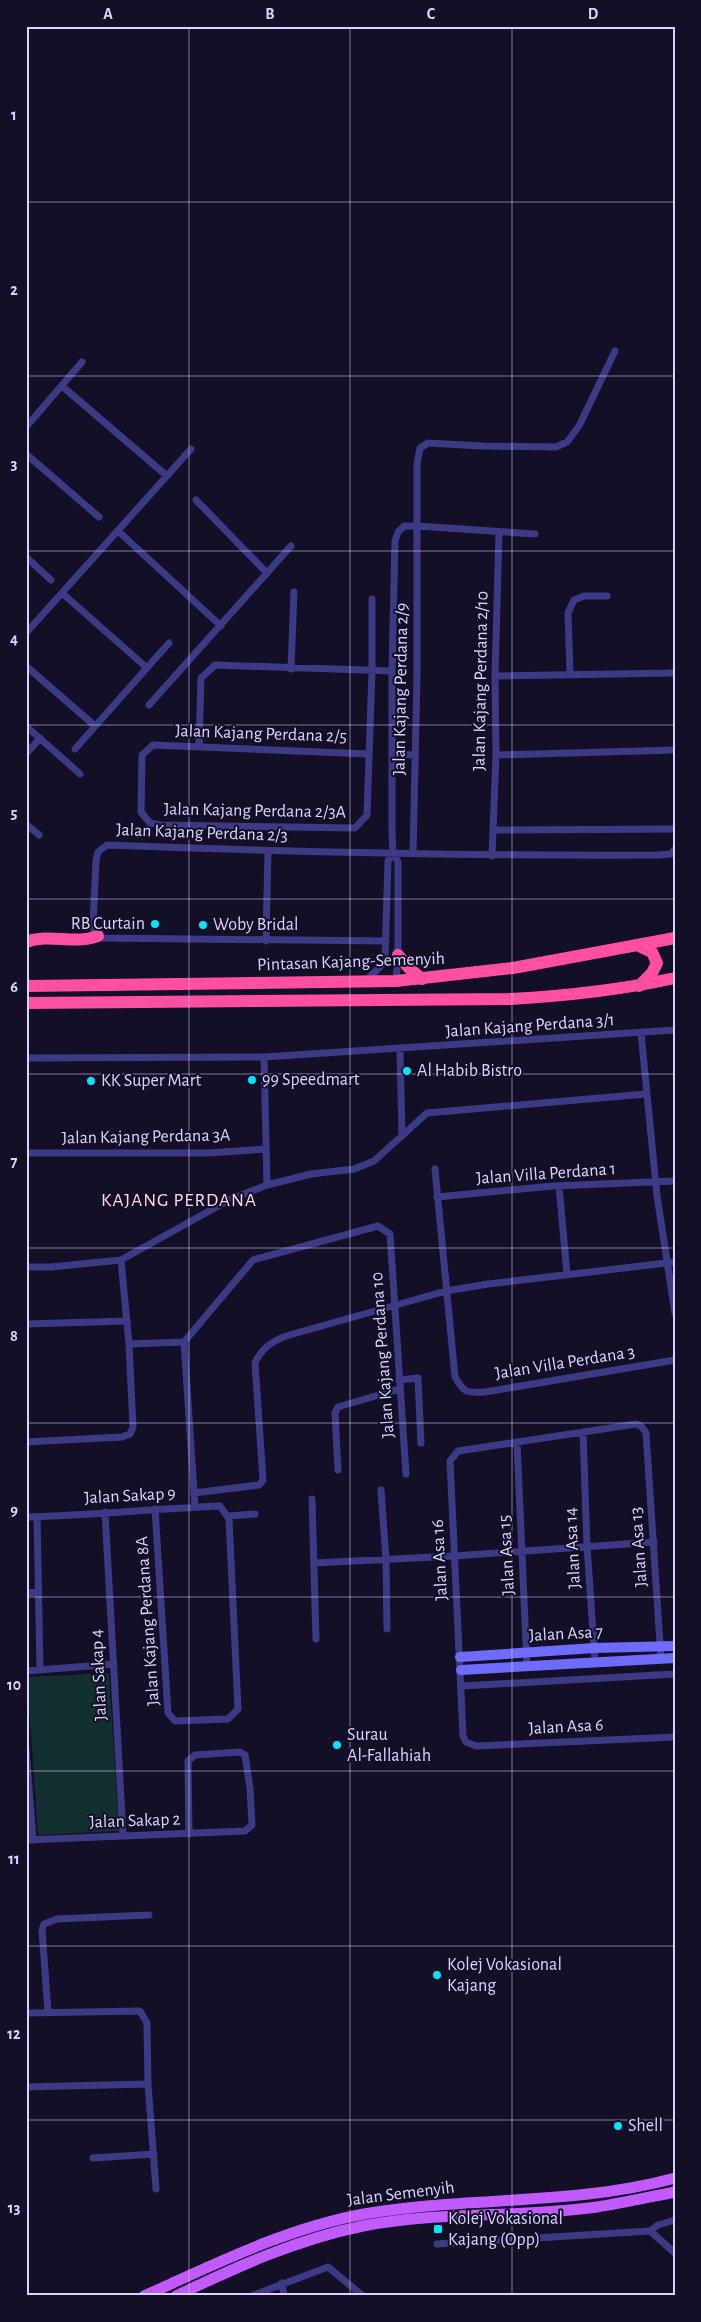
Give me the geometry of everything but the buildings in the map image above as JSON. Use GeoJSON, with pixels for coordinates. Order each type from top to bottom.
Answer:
{"type":"FeatureCollection","features":[{"type":"Feature","properties":{"kind":"highway"},"geometry":{"type":"LineString","coordinates":[[26,942],[42,938],[84,940],[98,936]]}},
{"type":"Feature","properties":{"kind":"highway","name":"Pintasan Kajang-Semenyih"},"geometry":{"type":"LineString","coordinates":[[26,986],[396,982],[513,968],[675,938]]}},
{"type":"Feature","properties":{"kind":"highway"},"geometry":{"type":"LineString","coordinates":[[637,946],[652,952],[657,963],[652,973],[639,986]]}},
{"type":"Feature","properties":{"kind":"highway"},"geometry":{"type":"LineString","coordinates":[[398,955],[422,979]]}},
{"type":"Feature","properties":{"kind":"highway","name":"Pintasan Kajang-Semenyih"},"geometry":{"type":"LineString","coordinates":[[26,1003],[510,999],[562,996],[639,986],[675,978]]}},
{"type":"Feature","properties":{"kind":"main road","name":"Jalan Semenyih"},"geometry":{"type":"LineString","coordinates":[[144,2296],[265,2243],[322,2224],[354,2216],[401,2209],[596,2194],[675,2178]]}},
{"type":"Feature","properties":{"kind":"main road","name":"Jalan Semenyih"},"geometry":{"type":"LineString","coordinates":[[176,2296],[269,2255],[325,2235],[364,2226],[403,2220],[596,2207],[675,2192]]}},
{"type":"Feature","properties":{"kind":"street","name":"Jalan Kajang Perdana 2/9"},"geometry":{"type":"LineString","coordinates":[[413,853],[417,464],[420,448],[428,443],[556,447],[567,442],[579,426],[616,351]]}},
{"type":"Feature","properties":{"kind":"street"},"geometry":{"type":"LineString","coordinates":[[26,427],[82,362]]}},
{"type":"Feature","properties":{"kind":"street"},"geometry":{"type":"LineString","coordinates":[[62,386],[167,476]]}},
{"type":"Feature","properties":{"kind":"street"},"geometry":{"type":"LineString","coordinates":[[26,633],[191,449]]}},
{"type":"Feature","properties":{"kind":"street"},"geometry":{"type":"LineString","coordinates":[[26,454],[99,517]]}},
{"type":"Feature","properties":{"kind":"street"},"geometry":{"type":"LineString","coordinates":[[196,500],[267,573]]}},
{"type":"Feature","properties":{"kind":"street"},"geometry":{"type":"LineString","coordinates":[[396,982],[398,955],[398,862],[393,853],[392,754],[395,541],[398,532],[404,526],[536,534]]}},
{"type":"Feature","properties":{"kind":"street"},"geometry":{"type":"LineString","coordinates":[[118,531],[221,626]]}},
{"type":"Feature","properties":{"kind":"street","name":"Jalan Kajang Perdana 2/10"},"geometry":{"type":"LineString","coordinates":[[492,856],[496,755],[495,676],[499,532]]}},
{"type":"Feature","properties":{"kind":"street"},"geometry":{"type":"LineString","coordinates":[[149,705],[291,546]]}},
{"type":"Feature","properties":{"kind":"street"},"geometry":{"type":"LineString","coordinates":[[26,557],[51,580]]}},
{"type":"Feature","properties":{"kind":"street"},"geometry":{"type":"LineString","coordinates":[[291,668],[294,592]]}},
{"type":"Feature","properties":{"kind":"street"},"geometry":{"type":"LineString","coordinates":[[62,593],[147,668]]}},
{"type":"Feature","properties":{"kind":"street"},"geometry":{"type":"LineString","coordinates":[[570,674],[568,613],[574,600],[584,596],[607,596]]}},
{"type":"Feature","properties":{"kind":"street"},"geometry":{"type":"LineString","coordinates":[[368,754],[372,671],[372,599]]}},
{"type":"Feature","properties":{"kind":"street"},"geometry":{"type":"LineString","coordinates":[[75,749],[169,643]]}},
{"type":"Feature","properties":{"kind":"street"},"geometry":{"type":"LineString","coordinates":[[199,745],[202,678],[214,665],[392,671]]}},
{"type":"Feature","properties":{"kind":"street"},"geometry":{"type":"LineString","coordinates":[[26,666],[95,726]]}},
{"type":"Feature","properties":{"kind":"street"},"geometry":{"type":"LineString","coordinates":[[495,676],[675,672]]}},
{"type":"Feature","properties":{"kind":"street"},"geometry":{"type":"LineString","coordinates":[[26,726],[80,774]]}},
{"type":"Feature","properties":{"kind":"street"},"geometry":{"type":"LineString","coordinates":[[26,754],[40,738]]}},
{"type":"Feature","properties":{"kind":"street","name":"Jalan Kajang Perdana 2/5"},"geometry":{"type":"LineString","coordinates":[[153,745],[199,745],[368,754]]}},
{"type":"Feature","properties":{"kind":"street","name":"Jalan Kajang Perdana 2/3A"},"geometry":{"type":"LineString","coordinates":[[153,745],[142,755],[141,812],[150,823],[355,828],[367,815],[368,754]]}},
{"type":"Feature","properties":{"kind":"street"},"geometry":{"type":"LineString","coordinates":[[496,755],[675,750]]}},
{"type":"Feature","properties":{"kind":"street"},"geometry":{"type":"LineString","coordinates":[[392,754],[415,755]]}},
{"type":"Feature","properties":{"kind":"street"},"geometry":{"type":"LineString","coordinates":[[26,824],[39,835]]}},
{"type":"Feature","properties":{"kind":"street"},"geometry":{"type":"LineString","coordinates":[[493,830],[675,829]]}},
{"type":"Feature","properties":{"kind":"street","name":"Jalan Kajang Perdana 2/3"},"geometry":{"type":"LineString","coordinates":[[98,936],[94,924],[96,861],[98,852],[107,845],[268,852],[413,853],[492,856],[671,854],[675,849]]}},
{"type":"Feature","properties":{"kind":"street"},"geometry":{"type":"LineString","coordinates":[[266,941],[268,852]]}},
{"type":"Feature","properties":{"kind":"street"},"geometry":{"type":"LineString","coordinates":[[363,982],[380,968],[385,959],[388,861],[393,853]]}},
{"type":"Feature","properties":{"kind":"street"},"geometry":{"type":"LineString","coordinates":[[98,936],[100,938],[266,941],[386,941]]}},
{"type":"Feature","properties":{"kind":"street","name":"Jalan Kajang Perdana 3/1"},"geometry":{"type":"LineString","coordinates":[[26,1058],[264,1057],[387,1051],[675,1030]]}},
{"type":"Feature","properties":{"kind":"street"},"geometry":{"type":"LineString","coordinates":[[641,1032],[656,1183],[671,1262],[675,1313]]}},
{"type":"Feature","properties":{"kind":"street"},"geometry":{"type":"LineString","coordinates":[[400,1050],[402,1136]]}},
{"type":"Feature","properties":{"kind":"street"},"geometry":{"type":"LineString","coordinates":[[264,1057],[267,1185]]}},
{"type":"Feature","properties":{"kind":"street"},"geometry":{"type":"LineString","coordinates":[[26,1268],[121,1260],[229,1200],[267,1185],[311,1174],[354,1169],[374,1161],[427,1114],[646,1094]]}},
{"type":"Feature","properties":{"kind":"street","name":"Jalan Kajang Perdana 3A"},"geometry":{"type":"LineString","coordinates":[[26,1153],[208,1153],[266,1150]]}},
{"type":"Feature","properties":{"kind":"street"},"geometry":{"type":"LineString","coordinates":[[435,1169],[446,1291]]}},
{"type":"Feature","properties":{"kind":"street","name":"Jalan Villa Perdana 1"},"geometry":{"type":"LineString","coordinates":[[437,1197],[559,1186],[675,1181]]}},
{"type":"Feature","properties":{"kind":"street"},"geometry":{"type":"LineString","coordinates":[[559,1186],[567,1274]]}},
{"type":"Feature","properties":{"kind":"street","name":"Jalan Kajang Perdana 10"},"geometry":{"type":"LineString","coordinates":[[184,1342],[253,1260],[378,1226],[390,1234],[406,1474]]}},
{"type":"Feature","properties":{"kind":"street"},"geometry":{"type":"LineString","coordinates":[[26,1442],[122,1437],[130,1434],[133,1427],[129,1344],[121,1260]]}},
{"type":"Feature","properties":{"kind":"street"},"geometry":{"type":"LineString","coordinates":[[194,1493],[259,1485],[263,1480],[255,1363],[259,1354],[269,1343],[286,1336],[446,1291],[671,1262]]}},
{"type":"Feature","properties":{"kind":"street","name":"Jalan Villa Perdana 3"},"geometry":{"type":"LineString","coordinates":[[446,1291],[455,1377],[462,1388],[472,1392],[485,1392],[675,1360]]}},
{"type":"Feature","properties":{"kind":"street"},"geometry":{"type":"LineString","coordinates":[[26,1324],[127,1321]]}},
{"type":"Feature","properties":{"kind":"street"},"geometry":{"type":"LineString","coordinates":[[129,1344],[184,1342],[195,1507]]}},
{"type":"Feature","properties":{"kind":"street"},"geometry":{"type":"LineString","coordinates":[[399,1380],[418,1378],[421,1443]]}},
{"type":"Feature","properties":{"kind":"street"},"geometry":{"type":"LineString","coordinates":[[338,1470],[335,1413],[338,1407],[400,1389]]}},
{"type":"Feature","properties":{"kind":"street","name":"Jalan Asa 13"},"geometry":{"type":"LineString","coordinates":[[583,1432],[636,1424],[646,1433],[661,1659]]}},
{"type":"Feature","properties":{"kind":"street"},"geometry":{"type":"LineString","coordinates":[[517,1442],[583,1432]]}},
{"type":"Feature","properties":{"kind":"street","name":"Jalan Asa 14"},"geometry":{"type":"LineString","coordinates":[[583,1432],[587,1546],[595,1662]]}},
{"type":"Feature","properties":{"kind":"street","name":"Jalan Asa 16"},"geometry":{"type":"LineString","coordinates":[[463,1736],[450,1461],[458,1451],[517,1442]]}},
{"type":"Feature","properties":{"kind":"street","name":"Jalan Asa 15"},"geometry":{"type":"LineString","coordinates":[[517,1442],[527,1666]]}},
{"type":"Feature","properties":{"kind":"street"},"geometry":{"type":"LineString","coordinates":[[382,1490],[388,1629]]}},
{"type":"Feature","properties":{"kind":"street"},"geometry":{"type":"LineString","coordinates":[[312,1500],[316,1639]]}},
{"type":"Feature","properties":{"kind":"street","name":"Jalan Sakap 9"},"geometry":{"type":"LineString","coordinates":[[26,1517],[220,1506],[228,1518]]}},
{"type":"Feature","properties":{"kind":"street","name":"Jalan Kajang Perdana 8A"},"geometry":{"type":"LineString","coordinates":[[155,1509],[168,1713],[175,1721],[228,1719],[238,1709],[228,1518]]}},
{"type":"Feature","properties":{"kind":"street","name":"Jalan Sakap 4"},"geometry":{"type":"LineString","coordinates":[[105,1512],[124,1835]]}},
{"type":"Feature","properties":{"kind":"street"},"geometry":{"type":"LineString","coordinates":[[228,1518],[255,1514]]}},
{"type":"Feature","properties":{"kind":"street"},"geometry":{"type":"LineString","coordinates":[[37,1517],[40,1669]]}},
{"type":"Feature","properties":{"kind":"street"},"geometry":{"type":"LineString","coordinates":[[314,1563],[454,1556],[654,1542]]}},
{"type":"Feature","properties":{"kind":"street"},"geometry":{"type":"LineString","coordinates":[[26,1593],[39,1592]]}},
{"type":"Feature","properties":{"kind":"street","name":"Jalan Asa 7"},"geometry":{"type":"LineString","coordinates":[[460,1657],[594,1648],[675,1646]]}},
{"type":"Feature","properties":{"kind":"street","name":"Jalan Asa 7"},"geometry":{"type":"LineString","coordinates":[[461,1670],[675,1658]]}},
{"type":"Feature","properties":{"kind":"street"},"geometry":{"type":"LineString","coordinates":[[26,1671],[114,1664]]}},
{"type":"Feature","properties":{"kind":"street"},"geometry":{"type":"LineString","coordinates":[[462,1686],[675,1674]]}},
{"type":"Feature","properties":{"kind":"street","name":"Jalan Asa 6"},"geometry":{"type":"LineString","coordinates":[[463,1736],[466,1742],[476,1746],[675,1737]]}},
{"type":"Feature","properties":{"kind":"street"},"geometry":{"type":"LineString","coordinates":[[26,1749],[30,1840]]}},
{"type":"Feature","properties":{"kind":"street","name":"Jalan Sakap 2"},"geometry":{"type":"LineString","coordinates":[[30,1840],[124,1835],[189,1834],[245,1831],[252,1826],[250,1788],[245,1755],[240,1752],[195,1756],[188,1761],[189,1834]]}},
{"type":"Feature","properties":{"kind":"street"},"geometry":{"type":"LineString","coordinates":[[48,2012],[42,1930],[44,1924],[57,1919],[149,1915]]}},
{"type":"Feature","properties":{"kind":"street"},"geometry":{"type":"LineString","coordinates":[[26,2013],[140,2011],[147,2022],[148,2084],[156,2189]]}},
{"type":"Feature","properties":{"kind":"street"},"geometry":{"type":"LineString","coordinates":[[26,2087],[148,2084]]}},
{"type":"Feature","properties":{"kind":"street"},"geometry":{"type":"LineString","coordinates":[[93,2158],[154,2154]]}},
{"type":"Feature","properties":{"kind":"street"},"geometry":{"type":"LineString","coordinates":[[437,2244],[650,2231],[658,2225],[675,2220]]}},
{"type":"Feature","properties":{"kind":"street"},"geometry":{"type":"LineString","coordinates":[[650,2231],[675,2253]]}},
{"type":"Feature","properties":{"kind":"street"},"geometry":{"type":"LineString","coordinates":[[251,2296],[328,2267],[363,2296]]}},
{"type":"Feature","properties":{"kind":"street"},"geometry":{"type":"LineString","coordinates":[[282,2283],[284,2296]]}},
{"type":"Feature","properties":{"kind":"green space"},"geometry":{"type":"Polygon","coordinates":[[[109,1673],[119,1831],[38,1835],[27,1677],[109,1673]]]}},
{"type":"Feature","properties":{"kind":"place","name":"RB Curtain"},"geometry":{"type":"Point","coordinates":[155,924]}},
{"type":"Feature","properties":{"kind":"place","name":"Woby Bridal"},"geometry":{"type":"Point","coordinates":[203,925]}},
{"type":"Feature","properties":{"kind":"place","name":"Al Habib Bistro"},"geometry":{"type":"Point","coordinates":[407,1071]}},
{"type":"Feature","properties":{"kind":"place","name":"99 Speedmart"},"geometry":{"type":"Point","coordinates":[252,1080]}},
{"type":"Feature","properties":{"kind":"place","name":"KK Super Mart"},"geometry":{"type":"Point","coordinates":[91,1081]}},
{"type":"Feature","properties":{"kind":"place","name":"Surau Al-Fallahiah"},"geometry":{"type":"Point","coordinates":[337,1745]}},
{"type":"Feature","properties":{"kind":"place","name":"Kolej Vokasional Kajang"},"geometry":{"type":"Point","coordinates":[437,1975]}},
{"type":"Feature","properties":{"kind":"place","name":"Shell"},"geometry":{"type":"Point","coordinates":[618,2126]}},
{"type":"Feature","properties":{"kind":"place","name":"Kolej Vokasional Kajang (Opp)"},"geometry":{"type":"Point","coordinates":[438,2229]}},
{"type":"Feature","properties":{"kind":"district","name":"KAJANG PERDANA"},"geometry":{"type":"Point","coordinates":[179,1200]}}]}
